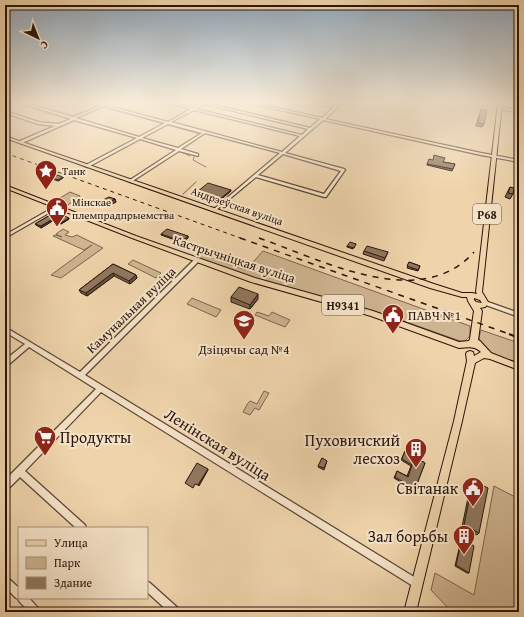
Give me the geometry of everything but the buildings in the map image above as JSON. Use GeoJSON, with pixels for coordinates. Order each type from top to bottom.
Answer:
{"type":"FeatureCollection","features":[{"type":"Feature","properties":{"kind":"main road","name":"Р68"},"geometry":{"type":"LineString","coordinates":[[476,351],[477,300],[497,132]]}},
{"type":"Feature","properties":{"kind":"main road","name":"Андрэеўская вуліца"},"geometry":{"type":"LineString","coordinates":[[5,137],[477,300]]}},
{"type":"Feature","properties":{"kind":"main road","name":"Кастрычніцкая вуліца"},"geometry":{"type":"LineString","coordinates":[[8,187],[57,207],[253,280],[373,314],[519,367]]}},
{"type":"Feature","properties":{"kind":"main road"},"geometry":{"type":"LineString","coordinates":[[410,612],[416,583],[476,351]]}},
{"type":"Feature","properties":{"kind":"street"},"geometry":{"type":"LineString","coordinates":[[21,142],[45,132]]}},
{"type":"Feature","properties":{"kind":"street"},"geometry":{"type":"LineString","coordinates":[[118,132],[197,155]]}},
{"type":"Feature","properties":{"kind":"street"},"geometry":{"type":"LineString","coordinates":[[87,166],[152,132]]}},
{"type":"Feature","properties":{"kind":"street"},"geometry":{"type":"LineString","coordinates":[[199,132],[283,152],[343,170],[325,196],[256,176]]}},
{"type":"Feature","properties":{"kind":"street"},"geometry":{"type":"LineString","coordinates":[[286,132],[303,136]]}},
{"type":"Feature","properties":{"kind":"street"},"geometry":{"type":"LineString","coordinates":[[215,210],[308,132]]}},
{"type":"Feature","properties":{"kind":"street"},"geometry":{"type":"LineString","coordinates":[[379,132],[519,161]]}},
{"type":"Feature","properties":{"kind":"street"},"geometry":{"type":"LineString","coordinates":[[131,181],[204,133]]}},
{"type":"Feature","properties":{"kind":"street"},"geometry":{"type":"LineString","coordinates":[[5,191],[8,187]]}},
{"type":"Feature","properties":{"kind":"street"},"geometry":{"type":"LineString","coordinates":[[230,190],[237,192]]}},
{"type":"Feature","properties":{"kind":"street"},"geometry":{"type":"LineString","coordinates":[[5,237],[57,207]]}},
{"type":"Feature","properties":{"kind":"street","name":"Камунальная вуліца"},"geometry":{"type":"LineString","coordinates":[[80,376],[197,260]]}},
{"type":"Feature","properties":{"kind":"street","name":"Андрэеўская вуліца"},"geometry":{"type":"LineString","coordinates":[[477,300],[519,315]]}},
{"type":"Feature","properties":{"kind":"street","name":"Ленінская вуліца"},"geometry":{"type":"LineString","coordinates":[[5,329],[416,583]]}},
{"type":"Feature","properties":{"kind":"street"},"geometry":{"type":"LineString","coordinates":[[5,364],[29,344]]}},
{"type":"Feature","properties":{"kind":"street"},"geometry":{"type":"LineString","coordinates":[[5,486],[101,388]]}},
{"type":"Feature","properties":{"kind":"street"},"geometry":{"type":"LineString","coordinates":[[19,471],[81,527]]}},
{"type":"Feature","properties":{"kind":"street"},"geometry":{"type":"LineString","coordinates":[[5,581],[18,594]]}},
{"type":"Feature","properties":{"kind":"street"},"geometry":{"type":"LineString","coordinates":[[148,587],[176,612]]}},
{"type":"Feature","properties":{"kind":"street"},"geometry":{"type":"LineString","coordinates":[[23,599],[36,612]]}},
{"type":"Feature","properties":{"kind":"green space"},"geometry":{"type":"Polygon","coordinates":[[[70,192],[80,196],[79,198],[66,206],[61,204],[66,201],[60,203],[55,201],[70,192]]]}},
{"type":"Feature","properties":{"kind":"green space"},"geometry":{"type":"Polygon","coordinates":[[[63,229],[69,232],[65,235],[72,237],[77,235],[103,248],[61,278],[51,275],[92,245],[84,250],[53,236],[55,235],[62,237],[56,234],[63,229]]]}},
{"type":"Feature","properties":{"kind":"green space"},"geometry":{"type":"Polygon","coordinates":[[[263,251],[470,326],[470,336],[465,341],[460,341],[395,318],[254,278],[198,258],[202,254],[246,270],[263,251]]]}},
{"type":"Feature","properties":{"kind":"green space"},"geometry":{"type":"Polygon","coordinates":[[[133,260],[161,273],[156,278],[128,264],[133,260]]]}},
{"type":"Feature","properties":{"kind":"green space"},"geometry":{"type":"Polygon","coordinates":[[[192,298],[221,310],[216,317],[187,304],[192,298]]]}},
{"type":"Feature","properties":{"kind":"green space"},"geometry":{"type":"Polygon","coordinates":[[[257,312],[269,316],[272,312],[290,320],[285,327],[255,315],[257,312]]]}},
{"type":"Feature","properties":{"kind":"green space"},"geometry":{"type":"Polygon","coordinates":[[[481,330],[519,343],[519,363],[497,356],[486,350],[479,340],[481,330]]]}},
{"type":"Feature","properties":{"kind":"green space"},"geometry":{"type":"Polygon","coordinates":[[[264,391],[269,393],[259,410],[255,408],[250,415],[243,412],[250,401],[257,404],[264,391]]]}},
{"type":"Feature","properties":{"kind":"green space"},"geometry":{"type":"Polygon","coordinates":[[[494,486],[519,499],[519,612],[452,612],[431,590],[435,573],[474,595],[494,486]]]}},
{"type":"Feature","properties":{"kind":"waterway"},"geometry":{"type":"LineString","coordinates":[[192,132],[200,134]]}},
{"type":"Feature","properties":{"kind":"waterway"},"geometry":{"type":"LineString","coordinates":[[196,140],[204,134]]}},
{"type":"Feature","properties":{"kind":"waterway"},"geometry":{"type":"LineString","coordinates":[[181,149],[194,141]]}},
{"type":"Feature","properties":{"kind":"waterway"},"geometry":{"type":"LineString","coordinates":[[179,151],[190,156]]}},
{"type":"Feature","properties":{"kind":"waterway"},"geometry":{"type":"LineString","coordinates":[[194,157],[193,160],[206,167]]}},
{"type":"Feature","properties":{"kind":"waterway"},"geometry":{"type":"LineString","coordinates":[[183,194],[196,182]]}},
{"type":"Feature","properties":{"kind":"railway"},"geometry":{"type":"LineString","coordinates":[[5,153],[243,239]]}},
{"type":"Feature","properties":{"kind":"railway"},"geometry":{"type":"LineString","coordinates":[[240,238],[512,335]]}},
{"type":"Feature","properties":{"kind":"railway"},"geometry":{"type":"LineString","coordinates":[[261,239],[259,238],[340,268],[369,276],[398,280],[426,278],[452,270],[474,252]]}},
{"type":"Feature","properties":{"kind":"railway"},"geometry":{"type":"LineString","coordinates":[[509,334],[519,338]]}},
{"type":"Feature","properties":{"kind":"place","name":"Танк"},"geometry":{"type":"Point","coordinates":[46,190]}},
{"type":"Feature","properties":{"kind":"place","name":"Мінскае племпрадпрыемства"},"geometry":{"type":"Point","coordinates":[57,228]}},
{"type":"Feature","properties":{"kind":"place","name":"ПАВЧ №1"},"geometry":{"type":"Point","coordinates":[393,334]}},
{"type":"Feature","properties":{"kind":"place","name":"Дзіцячы сад №4"},"geometry":{"type":"Point","coordinates":[244,340]}},
{"type":"Feature","properties":{"kind":"place","name":"Продукты"},"geometry":{"type":"Point","coordinates":[45,456]}},
{"type":"Feature","properties":{"kind":"place","name":"Пуховичский лесхоз"},"geometry":{"type":"Point","coordinates":[416,468]}},
{"type":"Feature","properties":{"kind":"place","name":"Світанак"},"geometry":{"type":"Point","coordinates":[473,508]}},
{"type":"Feature","properties":{"kind":"place","name":"Зал борьбы"},"geometry":{"type":"Point","coordinates":[464,556]}}]}
